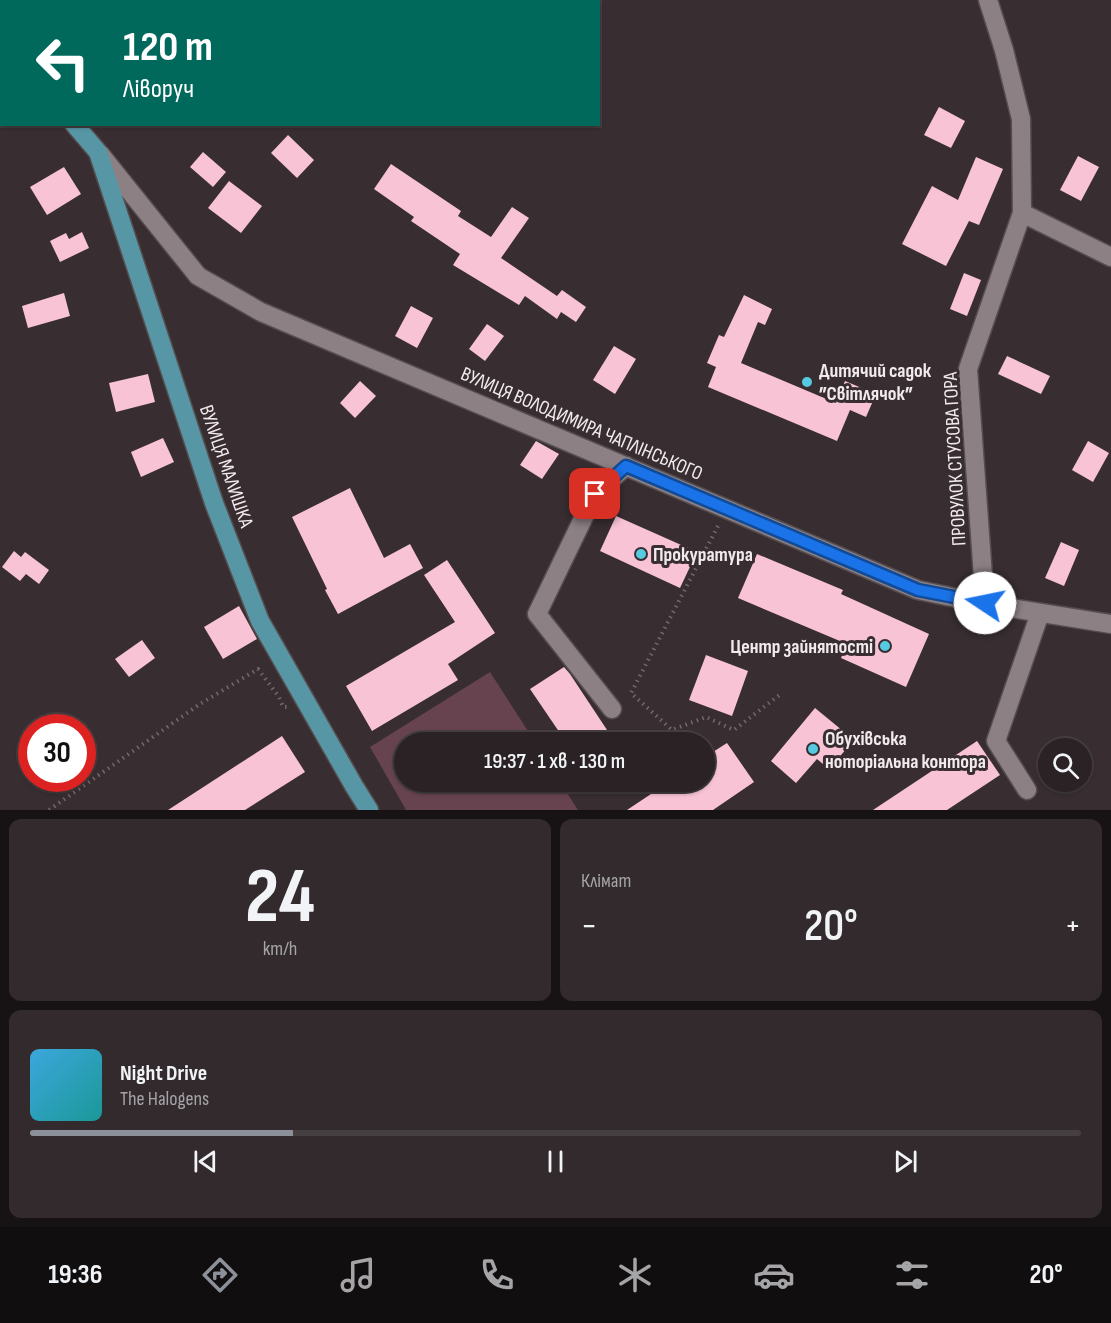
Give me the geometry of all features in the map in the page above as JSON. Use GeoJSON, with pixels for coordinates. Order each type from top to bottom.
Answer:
{"type":"FeatureCollection","features":[{"type":"Feature","properties":{"kind":"main road","name":"ВУЛИЦЯ МАЛИШКА"},"geometry":{"type":"LineString","coordinates":[[77,126],[98,152],[214,503],[260,621],[369,810]]}},
{"type":"Feature","properties":{"kind":"street","name":"ПРОВУЛОК СТУСОВА ГОРА"},"geometry":{"type":"LineString","coordinates":[[985,603],[968,369],[1022,213],[1021,119],[1004,50],[988,0]]}},
{"type":"Feature","properties":{"kind":"street","name":"ВУЛИЦЯ ВОЛОДИМИРА ЧАПЛІНСЬКОГО"},"geometry":{"type":"LineString","coordinates":[[98,152],[198,276],[261,312],[918,590],[1111,624]]}},
{"type":"Feature","properties":{"kind":"street"},"geometry":{"type":"LineString","coordinates":[[1022,213],[1111,256]]}},
{"type":"Feature","properties":{"kind":"street"},"geometry":{"type":"LineString","coordinates":[[612,709],[537,614],[595,494],[626,466]]}},
{"type":"Feature","properties":{"kind":"street"},"geometry":{"type":"LineString","coordinates":[[1026,790],[996,741],[1040,613]]}},
{"type":"Feature","properties":{"kind":"path"},"geometry":{"type":"LineString","coordinates":[[727,509],[631,693],[672,730],[706,717],[734,730],[782,693]]}},
{"type":"Feature","properties":{"kind":"path"},"geometry":{"type":"LineString","coordinates":[[49,810],[200,704],[258,669],[279,697],[283,707],[309,707]]}},
{"type":"Feature","properties":{"kind":"shaded area"},"geometry":{"type":"Polygon","coordinates":[[[490,672],[529,732],[394,732],[490,672]]]}},
{"type":"Feature","properties":{"kind":"shaded area"},"geometry":{"type":"Polygon","coordinates":[[[394,732],[394,789],[370,747],[394,732]]]}},
{"type":"Feature","properties":{"kind":"shaded area"},"geometry":{"type":"Polygon","coordinates":[[[396,792],[566,792],[578,810],[406,810],[396,792]]]}},
{"type":"Feature","properties":{"kind":"building"},"geometry":{"type":"Polygon","coordinates":[[[939,107],[965,121],[951,148],[924,135],[939,107]]]}},
{"type":"Feature","properties":{"kind":"building"},"geometry":{"type":"Polygon","coordinates":[[[288,135],[314,160],[297,178],[271,153],[288,135]]]}},
{"type":"Feature","properties":{"kind":"building"},"geometry":{"type":"Polygon","coordinates":[[[203,152],[226,172],[213,187],[190,167],[203,152]]]}},
{"type":"Feature","properties":{"kind":"building"},"geometry":{"type":"Polygon","coordinates":[[[1078,156],[1099,167],[1081,201],[1060,190],[1078,156]]]}},
{"type":"Feature","properties":{"kind":"building"},"geometry":{"type":"Polygon","coordinates":[[[976,157],[1003,169],[979,225],[969,221],[946,266],[902,244],[932,186],[958,200],[976,157]]]}},
{"type":"Feature","properties":{"kind":"building"},"geometry":{"type":"Polygon","coordinates":[[[391,164],[461,211],[458,216],[491,237],[512,207],[529,218],[501,258],[557,296],[562,290],[586,307],[576,322],[561,312],[557,319],[525,296],[519,305],[453,265],[460,254],[411,221],[414,217],[374,189],[391,164]]]}},
{"type":"Feature","properties":{"kind":"building"},"geometry":{"type":"Polygon","coordinates":[[[64,167],[81,194],[47,215],[30,187],[64,167]]]}},
{"type":"Feature","properties":{"kind":"building"},"geometry":{"type":"Polygon","coordinates":[[[229,181],[262,206],[241,233],[208,208],[229,181]]]}},
{"type":"Feature","properties":{"kind":"building"},"geometry":{"type":"Polygon","coordinates":[[[82,232],[89,248],[60,262],[50,241],[66,233],[69,239],[82,232]]]}},
{"type":"Feature","properties":{"kind":"building"},"geometry":{"type":"Polygon","coordinates":[[[964,273],[981,280],[967,316],[950,309],[964,273]]]}},
{"type":"Feature","properties":{"kind":"building"},"geometry":{"type":"Polygon","coordinates":[[[64,293],[70,316],[28,328],[22,306],[64,293]]]}},
{"type":"Feature","properties":{"kind":"building"},"geometry":{"type":"Polygon","coordinates":[[[744,295],[772,309],[765,325],[758,322],[741,363],[836,403],[845,381],[876,394],[866,417],[850,410],[837,441],[708,387],[716,367],[707,363],[719,335],[724,337],[744,295]]]}},
{"type":"Feature","properties":{"kind":"building"},"geometry":{"type":"Polygon","coordinates":[[[411,306],[433,318],[417,348],[395,336],[411,306]]]}},
{"type":"Feature","properties":{"kind":"building"},"geometry":{"type":"Polygon","coordinates":[[[487,324],[504,336],[485,361],[469,349],[487,324]]]}},
{"type":"Feature","properties":{"kind":"building"},"geometry":{"type":"Polygon","coordinates":[[[614,346],[636,359],[615,394],[593,380],[614,346]]]}},
{"type":"Feature","properties":{"kind":"building"},"geometry":{"type":"Polygon","coordinates":[[[1007,356],[1050,376],[1041,394],[998,374],[1007,356]]]}},
{"type":"Feature","properties":{"kind":"building"},"geometry":{"type":"Polygon","coordinates":[[[148,374],[155,402],[116,412],[109,383],[148,374]]]}},
{"type":"Feature","properties":{"kind":"building"},"geometry":{"type":"Polygon","coordinates":[[[360,381],[376,396],[355,418],[340,403],[360,381]]]}},
{"type":"Feature","properties":{"kind":"building"},"geometry":{"type":"Polygon","coordinates":[[[163,438],[174,462],[141,477],[131,452],[163,438]]]}},
{"type":"Feature","properties":{"kind":"building"},"geometry":{"type":"Polygon","coordinates":[[[536,441],[559,454],[542,479],[520,465],[536,441]]]}},
{"type":"Feature","properties":{"kind":"building"},"geometry":{"type":"Polygon","coordinates":[[[1088,441],[1109,453],[1093,482],[1072,470],[1088,441]]]}},
{"type":"Feature","properties":{"kind":"building"},"geometry":{"type":"Polygon","coordinates":[[[350,488],[384,558],[410,544],[423,568],[338,614],[292,517],[350,488]]]}},
{"type":"Feature","properties":{"kind":"building"},"geometry":{"type":"Polygon","coordinates":[[[616,516],[697,552],[680,588],[600,551],[616,516]]]}},
{"type":"Feature","properties":{"kind":"building"},"geometry":{"type":"Polygon","coordinates":[[[1061,542],[1079,550],[1064,586],[1045,578],[1061,542]]]}},
{"type":"Feature","properties":{"kind":"building"},"geometry":{"type":"Polygon","coordinates":[[[14,551],[21,557],[25,552],[49,570],[39,584],[26,574],[20,581],[2,567],[14,551]]]}},
{"type":"Feature","properties":{"kind":"building"},"geometry":{"type":"Polygon","coordinates":[[[757,554],[843,590],[841,594],[929,634],[906,687],[841,658],[847,644],[738,598],[757,554]]]}},
{"type":"Feature","properties":{"kind":"building"},"geometry":{"type":"Polygon","coordinates":[[[447,560],[495,633],[448,664],[458,680],[372,731],[346,686],[455,622],[424,575],[447,560]]]}},
{"type":"Feature","properties":{"kind":"building"},"geometry":{"type":"Polygon","coordinates":[[[239,606],[257,639],[223,659],[204,627],[239,606]]]}},
{"type":"Feature","properties":{"kind":"building"},"geometry":{"type":"Polygon","coordinates":[[[142,640],[155,658],[129,677],[115,659],[142,640]]]}},
{"type":"Feature","properties":{"kind":"building"},"geometry":{"type":"Polygon","coordinates":[[[706,655],[748,671],[732,716],[689,700],[706,655]]]}},
{"type":"Feature","properties":{"kind":"building"},"geometry":{"type":"Polygon","coordinates":[[[564,667],[608,732],[559,732],[530,689],[564,667]]]}},
{"type":"Feature","properties":{"kind":"building","name":"Обухівська ноторіальна контора"},"geometry":{"type":"Polygon","coordinates":[[[815,708],[854,740],[829,769],[817,759],[796,783],[771,761],[815,708]]]}},
{"type":"Feature","properties":{"kind":"building"},"geometry":{"type":"Polygon","coordinates":[[[282,736],[305,772],[245,810],[168,810],[282,736]]]}},
{"type":"Feature","properties":{"kind":"building"},"geometry":{"type":"Polygon","coordinates":[[[977,741],[1000,775],[947,810],[873,810],[977,741]]]}},
{"type":"Feature","properties":{"kind":"building"},"geometry":{"type":"Polygon","coordinates":[[[727,743],[754,782],[713,810],[627,810],[654,792],[715,792],[715,751],[727,743]]]}},
{"type":"Feature","properties":{"kind":"place","name":"Дитячий садок ”Світлячок”"},"geometry":{"type":"Point","coordinates":[807,382]}},
{"type":"Feature","properties":{"kind":"place","name":"Прокуратура"},"geometry":{"type":"Point","coordinates":[641,554]}},
{"type":"Feature","properties":{"kind":"place","name":"Центр зайнятості"},"geometry":{"type":"Point","coordinates":[885,646]}},
{"type":"Feature","properties":{"kind":"place","name":"Обухівська ноторіальна контора"},"geometry":{"type":"Point","coordinates":[813,749]}},
{"type":"Feature","properties":{"kind":"route"},"geometry":{"type":"LineString","coordinates":[[595,494],[626,466],[918,590],[985,603]]}}]}
